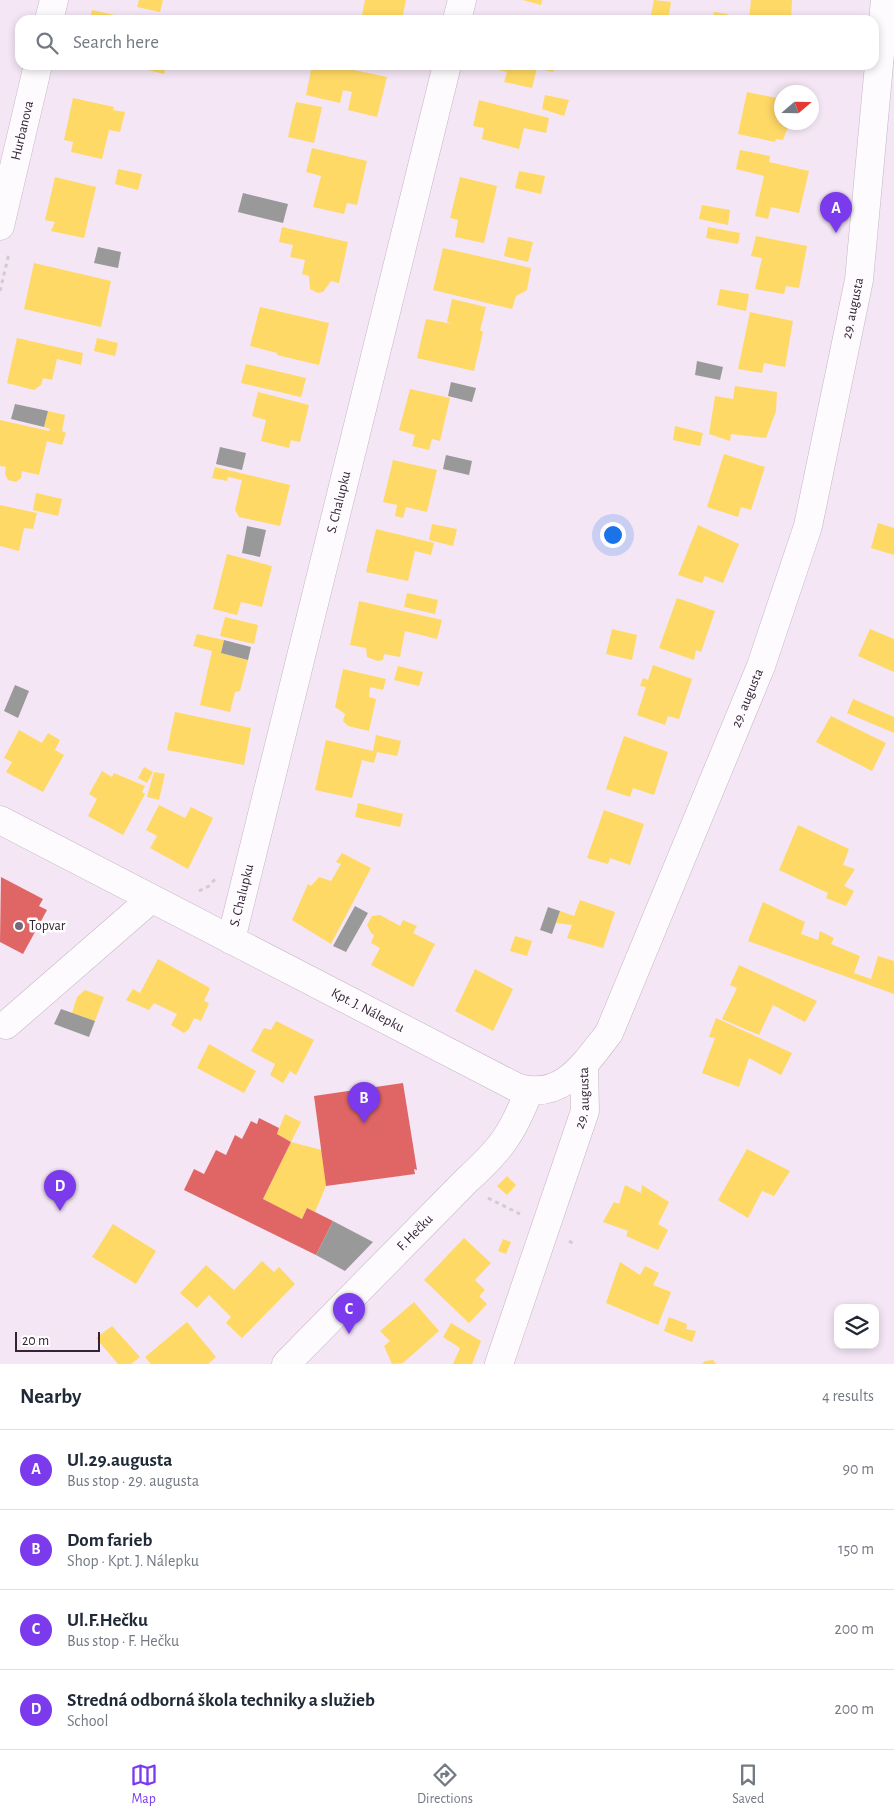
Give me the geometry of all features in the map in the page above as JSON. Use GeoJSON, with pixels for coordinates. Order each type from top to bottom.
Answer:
{"type":"FeatureCollection","features":[{"type":"Feature","properties":{"kind":"street"},"geometry":{"type":"LineString","coordinates":[[50,15],[54,0]]}},
{"type":"Feature","properties":{"kind":"street"},"geometry":{"type":"LineString","coordinates":[[458,15],[462,0]]}},
{"type":"Feature","properties":{"kind":"street","name":"29. augusta"},"geometry":{"type":"LineString","coordinates":[[879,65],[885,0]]}},
{"type":"Feature","properties":{"kind":"street","name":"Hurbanova"},"geometry":{"type":"LineString","coordinates":[[0,226],[37,70]]}},
{"type":"Feature","properties":{"kind":"street","name":"S. Chalupku"},"geometry":{"type":"LineString","coordinates":[[230,940],[446,70]]}},
{"type":"Feature","properties":{"kind":"street","name":"29. augusta"},"geometry":{"type":"LineString","coordinates":[[499,1364],[544,1225],[585,1111],[584,1065],[609,1033],[617,1015],[761,666],[808,526],[859,280],[878,70]]}},
{"type":"Feature","properties":{"kind":"street","name":"Kpt. J. Nálepku"},"geometry":{"type":"LineString","coordinates":[[0,820],[483,1071],[529,1091]]}},
{"type":"Feature","properties":{"kind":"street"},"geometry":{"type":"LineString","coordinates":[[6,1025],[151,899]]}},
{"type":"Feature","properties":{"kind":"street"},"geometry":{"type":"LineString","coordinates":[[529,1091],[558,1087],[584,1065]]}},
{"type":"Feature","properties":{"kind":"street","name":"F. Hečku"},"geometry":{"type":"LineString","coordinates":[[286,1364],[466,1181],[494,1156],[515,1126],[529,1091]]}},
{"type":"Feature","properties":{"kind":"building: Homes"},"geometry":{"type":"Polygon","coordinates":[[[139,0],[163,0],[160,12],[137,7],[139,0]]]}},
{"type":"Feature","properties":{"kind":"building: Homes"},"geometry":{"type":"Polygon","coordinates":[[[365,0],[406,0],[403,15],[362,15],[365,0]]]}},
{"type":"Feature","properties":{"kind":"building: Homes"},"geometry":{"type":"Polygon","coordinates":[[[523,0],[542,0],[541,5],[523,0]]]}},
{"type":"Feature","properties":{"kind":"building: Homes"},"geometry":{"type":"Polygon","coordinates":[[[654,0],[671,2],[669,15],[651,15],[654,0]]]}},
{"type":"Feature","properties":{"kind":"building: Homes"},"geometry":{"type":"Polygon","coordinates":[[[751,0],[792,0],[791,15],[750,15],[751,0]]]}},
{"type":"Feature","properties":{"kind":"building: Homes"},"geometry":{"type":"Polygon","coordinates":[[[92,10],[115,15],[91,15],[92,10]]]}},
{"type":"Feature","properties":{"kind":"building: Homes"},"geometry":{"type":"Polygon","coordinates":[[[714,12],[728,14],[728,15],[714,15],[714,12]]]}},
{"type":"Feature","properties":{"kind":"building: Homes"},"geometry":{"type":"Polygon","coordinates":[[[148,70],[165,70],[164,74],[148,70]]]}},
{"type":"Feature","properties":{"kind":"building: Homes"},"geometry":{"type":"Polygon","coordinates":[[[311,70],[354,70],[387,77],[377,117],[348,110],[352,92],[343,90],[340,103],[306,95],[311,70]]]}},
{"type":"Feature","properties":{"kind":"building: Homes"},"geometry":{"type":"Polygon","coordinates":[[[499,70],[536,70],[532,88],[504,82],[507,72],[499,70]]]}},
{"type":"Feature","properties":{"kind":"building: Homes"},"geometry":{"type":"Polygon","coordinates":[[[747,92],[774,97],[774,130],[787,130],[783,140],[776,139],[775,142],[738,134],[747,92]]]}},
{"type":"Feature","properties":{"kind":"building: Homes"},"geometry":{"type":"Polygon","coordinates":[[[545,95],[569,100],[564,116],[542,109],[545,95]]]}},
{"type":"Feature","properties":{"kind":"building: Homes"},"geometry":{"type":"Polygon","coordinates":[[[73,98],[114,107],[113,110],[125,112],[120,132],[109,130],[102,159],[71,152],[73,142],[64,140],[73,98]]]}},
{"type":"Feature","properties":{"kind":"building: Homes"},"geometry":{"type":"Polygon","coordinates":[[[479,100],[549,118],[546,133],[524,128],[519,149],[482,139],[484,128],[473,126],[479,100]]]}},
{"type":"Feature","properties":{"kind":"building: Homes"},"geometry":{"type":"Polygon","coordinates":[[[296,102],[322,107],[314,143],[288,137],[296,102]]]}},
{"type":"Feature","properties":{"kind":"building: Homes"},"geometry":{"type":"Polygon","coordinates":[[[312,148],[367,161],[357,205],[347,203],[344,214],[313,207],[321,176],[306,172],[312,148]]]}},
{"type":"Feature","properties":{"kind":"building: Homes"},"geometry":{"type":"Polygon","coordinates":[[[740,150],[770,156],[769,162],[809,171],[799,213],[771,207],[768,219],[755,216],[764,176],[736,169],[740,150]]]}},
{"type":"Feature","properties":{"kind":"building: Homes"},"geometry":{"type":"Polygon","coordinates":[[[118,169],[142,174],[138,190],[115,184],[118,169]]]}},
{"type":"Feature","properties":{"kind":"building: Homes"},"geometry":{"type":"Polygon","coordinates":[[[519,171],[545,176],[541,194],[515,188],[519,171]]]}},
{"type":"Feature","properties":{"kind":"building: Homes"},"geometry":{"type":"Polygon","coordinates":[[[55,177],[96,187],[84,238],[51,231],[55,222],[45,220],[55,177]]]}},
{"type":"Feature","properties":{"kind":"building: Homes"},"geometry":{"type":"Polygon","coordinates":[[[460,177],[497,186],[484,243],[455,237],[458,220],[450,218],[460,177]]]}},
{"type":"Feature","properties":{"kind":"building: Homes"},"geometry":{"type":"Polygon","coordinates":[[[702,205],[730,210],[728,225],[699,219],[702,205]]]}},
{"type":"Feature","properties":{"kind":"building: Homes"},"geometry":{"type":"Polygon","coordinates":[[[282,227],[348,242],[339,283],[331,281],[323,292],[318,293],[310,289],[309,276],[302,274],[305,260],[290,257],[293,245],[279,242],[282,227]]]}},
{"type":"Feature","properties":{"kind":"building: Homes"},"geometry":{"type":"Polygon","coordinates":[[[708,227],[740,233],[738,244],[706,238],[708,227]]]}},
{"type":"Feature","properties":{"kind":"building: Homes"},"geometry":{"type":"Polygon","coordinates":[[[756,236],[807,246],[799,288],[786,286],[784,294],[755,289],[762,258],[751,256],[756,236]]]}},
{"type":"Feature","properties":{"kind":"building: Homes"},"geometry":{"type":"Polygon","coordinates":[[[508,237],[533,242],[528,262],[504,256],[508,237]]]}},
{"type":"Feature","properties":{"kind":"building: Homes"},"geometry":{"type":"Polygon","coordinates":[[[443,248],[531,268],[527,290],[516,296],[512,309],[433,290],[443,248]]]}},
{"type":"Feature","properties":{"kind":"building: Homes"},"geometry":{"type":"Polygon","coordinates":[[[34,263],[111,281],[101,327],[24,309],[34,263]]]}},
{"type":"Feature","properties":{"kind":"building: Homes"},"geometry":{"type":"Polygon","coordinates":[[[720,289],[749,294],[746,311],[717,305],[720,289]]]}},
{"type":"Feature","properties":{"kind":"building: Homes"},"geometry":{"type":"Polygon","coordinates":[[[452,299],[486,307],[480,330],[483,332],[474,371],[417,358],[426,319],[453,324],[447,322],[452,299]]]}},
{"type":"Feature","properties":{"kind":"building: Homes"},"geometry":{"type":"Polygon","coordinates":[[[260,307],[329,323],[319,365],[277,355],[277,353],[250,346],[260,307]]]}},
{"type":"Feature","properties":{"kind":"building: Homes"},"geometry":{"type":"Polygon","coordinates":[[[750,312],[793,321],[785,367],[764,363],[762,373],[738,369],[750,312]]]}},
{"type":"Feature","properties":{"kind":"building: Homes"},"geometry":{"type":"Polygon","coordinates":[[[17,338],[83,353],[81,365],[57,359],[52,380],[43,378],[41,385],[34,390],[7,383],[17,338]]]}},
{"type":"Feature","properties":{"kind":"building: Homes"},"geometry":{"type":"Polygon","coordinates":[[[97,338],[118,343],[115,356],[94,351],[97,338]]]}},
{"type":"Feature","properties":{"kind":"building: Homes"},"geometry":{"type":"Polygon","coordinates":[[[246,364],[306,378],[301,397],[241,383],[246,364]]]}},
{"type":"Feature","properties":{"kind":"building: Homes"},"geometry":{"type":"Polygon","coordinates":[[[735,386],[777,392],[776,411],[766,438],[731,434],[730,441],[709,434],[715,396],[733,399],[735,386]]]}},
{"type":"Feature","properties":{"kind":"building: Homes"},"geometry":{"type":"Polygon","coordinates":[[[410,389],[450,398],[440,441],[432,439],[429,450],[412,446],[415,435],[399,430],[410,389]]]}},
{"type":"Feature","properties":{"kind":"building: Homes"},"geometry":{"type":"Polygon","coordinates":[[[258,392],[309,405],[300,442],[291,440],[289,448],[261,441],[266,420],[252,416],[258,392]]]}},
{"type":"Feature","properties":{"kind":"building: Homes"},"geometry":{"type":"Polygon","coordinates":[[[48,411],[65,415],[62,431],[66,433],[62,445],[47,441],[39,475],[22,471],[21,478],[16,482],[8,480],[5,474],[6,467],[0,466],[0,420],[49,431],[50,429],[44,427],[48,411]]]}},
{"type":"Feature","properties":{"kind":"building: Homes"},"geometry":{"type":"Polygon","coordinates":[[[675,426],[703,433],[700,446],[673,440],[675,426]]]}},
{"type":"Feature","properties":{"kind":"building: Homes"},"geometry":{"type":"Polygon","coordinates":[[[724,454],[765,467],[751,510],[741,507],[738,517],[707,507],[724,454]]]}},
{"type":"Feature","properties":{"kind":"building: Homes"},"geometry":{"type":"Polygon","coordinates":[[[393,460],[437,470],[427,512],[406,507],[403,518],[395,516],[397,505],[383,502],[393,460]]]}},
{"type":"Feature","properties":{"kind":"building: Homes"},"geometry":{"type":"Polygon","coordinates":[[[215,467],[290,485],[280,526],[239,517],[235,510],[242,480],[228,477],[227,481],[212,478],[215,467]]]}},
{"type":"Feature","properties":{"kind":"building: Homes"},"geometry":{"type":"Polygon","coordinates":[[[36,493],[62,499],[58,516],[33,510],[36,493]]]}},
{"type":"Feature","properties":{"kind":"building: Homes"},"geometry":{"type":"Polygon","coordinates":[[[0,505],[37,513],[33,529],[24,528],[19,551],[0,546],[0,505]]]}},
{"type":"Feature","properties":{"kind":"building: Homes"},"geometry":{"type":"Polygon","coordinates":[[[878,523],[894,528],[894,555],[871,548],[878,523]]]}},
{"type":"Feature","properties":{"kind":"building: Homes"},"geometry":{"type":"Polygon","coordinates":[[[432,524],[457,529],[453,546],[429,540],[432,524]]]}},
{"type":"Feature","properties":{"kind":"building: Homes"},"geometry":{"type":"Polygon","coordinates":[[[698,525],[739,544],[723,583],[705,576],[702,583],[678,575],[698,525]]]}},
{"type":"Feature","properties":{"kind":"building: Homes"},"geometry":{"type":"Polygon","coordinates":[[[376,529],[434,543],[431,555],[415,551],[408,581],[366,572],[376,529]]]}},
{"type":"Feature","properties":{"kind":"building: Homes"},"geometry":{"type":"Polygon","coordinates":[[[227,554],[272,566],[262,607],[241,602],[237,615],[213,609],[227,554]]]}},
{"type":"Feature","properties":{"kind":"building: Homes"},"geometry":{"type":"Polygon","coordinates":[[[407,593],[438,600],[435,614],[404,607],[407,593]]]}},
{"type":"Feature","properties":{"kind":"building: Homes"},"geometry":{"type":"Polygon","coordinates":[[[677,598],[715,611],[701,652],[696,650],[694,660],[659,648],[677,598]]]}},
{"type":"Feature","properties":{"kind":"building: Homes"},"geometry":{"type":"Polygon","coordinates":[[[359,601],[442,620],[437,639],[405,631],[400,657],[384,654],[383,660],[378,661],[367,657],[366,648],[350,645],[359,601]]]}},
{"type":"Feature","properties":{"kind":"building: Homes"},"geometry":{"type":"Polygon","coordinates":[[[225,617],[258,625],[254,644],[220,636],[225,617]]]}},
{"type":"Feature","properties":{"kind":"building: Homes"},"geometry":{"type":"Polygon","coordinates":[[[612,629],[637,635],[632,660],[606,654],[612,629]]]}},
{"type":"Feature","properties":{"kind":"building: Homes"},"geometry":{"type":"Polygon","coordinates":[[[870,629],[894,639],[894,672],[858,656],[870,629]]]}},
{"type":"Feature","properties":{"kind":"building: Homes"},"geometry":{"type":"Polygon","coordinates":[[[197,634],[224,640],[221,653],[248,660],[240,691],[235,692],[230,712],[200,705],[212,651],[193,646],[197,634]]]}},
{"type":"Feature","properties":{"kind":"building: Homes"},"geometry":{"type":"Polygon","coordinates":[[[653,665],[692,679],[679,719],[668,716],[665,725],[637,715],[646,687],[640,686],[643,678],[648,680],[653,665]]]}},
{"type":"Feature","properties":{"kind":"building: Homes"},"geometry":{"type":"Polygon","coordinates":[[[398,666],[423,672],[419,686],[394,680],[398,666]]]}},
{"type":"Feature","properties":{"kind":"building: Homes"},"geometry":{"type":"Polygon","coordinates":[[[343,669],[386,679],[383,690],[370,687],[369,697],[376,699],[369,731],[348,726],[343,721],[345,714],[335,707],[343,669]]]}},
{"type":"Feature","properties":{"kind":"building: Homes"},"geometry":{"type":"Polygon","coordinates":[[[853,699],[894,717],[894,733],[847,713],[853,699]]]}},
{"type":"Feature","properties":{"kind":"building: Homes"},"geometry":{"type":"Polygon","coordinates":[[[175,712],[251,728],[244,765],[167,750],[175,712]]]}},
{"type":"Feature","properties":{"kind":"building: Homes"},"geometry":{"type":"Polygon","coordinates":[[[831,716],[886,743],[872,771],[816,742],[831,716]]]}},
{"type":"Feature","properties":{"kind":"building: Homes"},"geometry":{"type":"Polygon","coordinates":[[[19,730],[42,743],[48,733],[60,740],[55,750],[64,755],[43,792],[6,772],[12,762],[4,758],[19,730]]]}},
{"type":"Feature","properties":{"kind":"building: Homes"},"geometry":{"type":"Polygon","coordinates":[[[376,735],[401,741],[397,756],[377,752],[374,763],[362,760],[352,798],[315,790],[326,740],[373,751],[376,735]]]}},
{"type":"Feature","properties":{"kind":"building: Homes"},"geometry":{"type":"Polygon","coordinates":[[[624,736],[668,752],[654,795],[633,788],[630,797],[606,789],[624,736]]]}},
{"type":"Feature","properties":{"kind":"building: Homes"},"geometry":{"type":"Polygon","coordinates":[[[144,767],[153,772],[147,783],[138,778],[144,767]]]}},
{"type":"Feature","properties":{"kind":"building: Homes"},"geometry":{"type":"Polygon","coordinates":[[[102,771],[112,777],[114,773],[145,786],[142,792],[145,794],[123,835],[88,816],[97,799],[89,794],[102,771]]]}},
{"type":"Feature","properties":{"kind":"building: Homes"},"geometry":{"type":"Polygon","coordinates":[[[154,772],[165,774],[159,800],[147,797],[154,772]]]}},
{"type":"Feature","properties":{"kind":"building: Homes"},"geometry":{"type":"Polygon","coordinates":[[[358,803],[403,814],[400,827],[355,817],[358,803]]]}},
{"type":"Feature","properties":{"kind":"building: Homes"},"geometry":{"type":"Polygon","coordinates":[[[159,805],[185,818],[191,807],[213,818],[188,869],[150,848],[157,836],[146,830],[159,805]]]}},
{"type":"Feature","properties":{"kind":"building: Homes"},"geometry":{"type":"Polygon","coordinates":[[[604,810],[644,824],[630,865],[610,858],[608,864],[587,858],[604,810]]]}},
{"type":"Feature","properties":{"kind":"building: Homes"},"geometry":{"type":"Polygon","coordinates":[[[798,825],[849,849],[843,865],[855,869],[844,886],[854,891],[846,906],[826,898],[828,893],[779,870],[798,825]]]}},
{"type":"Feature","properties":{"kind":"building: Homes"},"geometry":{"type":"Polygon","coordinates":[[[342,853],[371,868],[331,944],[292,920],[308,884],[311,886],[319,877],[331,881],[341,864],[336,862],[342,853]]]}},
{"type":"Feature","properties":{"kind":"building: Homes"},"geometry":{"type":"Polygon","coordinates":[[[580,900],[615,912],[603,948],[567,938],[572,925],[556,923],[560,911],[574,916],[580,900]]]}},
{"type":"Feature","properties":{"kind":"building: Homes"},"geometry":{"type":"Polygon","coordinates":[[[763,902],[805,922],[801,934],[818,940],[820,931],[834,938],[831,944],[860,956],[854,973],[871,979],[878,956],[894,961],[894,994],[748,941],[763,902]]]}},
{"type":"Feature","properties":{"kind":"building: Homes"},"geometry":{"type":"Polygon","coordinates":[[[380,915],[400,926],[403,920],[417,926],[413,933],[435,944],[413,987],[371,965],[380,948],[371,943],[374,935],[367,925],[372,916],[380,915]]]}},
{"type":"Feature","properties":{"kind":"building: Homes"},"geometry":{"type":"Polygon","coordinates":[[[515,936],[532,941],[527,956],[510,951],[515,936]]]}},
{"type":"Feature","properties":{"kind":"building: Homes"},"geometry":{"type":"Polygon","coordinates":[[[158,959],[210,988],[204,1001],[209,1003],[201,1021],[194,1018],[189,1029],[184,1033],[171,1025],[177,1014],[154,1003],[149,1010],[126,1000],[133,989],[140,993],[158,959]]]}},
{"type":"Feature","properties":{"kind":"building: Homes"},"geometry":{"type":"Polygon","coordinates":[[[739,965],[817,1001],[805,1022],[773,1005],[759,1035],[722,1019],[737,988],[730,985],[739,965]]]}},
{"type":"Feature","properties":{"kind":"building: Homes"},"geometry":{"type":"Polygon","coordinates":[[[475,969],[513,989],[493,1031],[455,1011],[475,969]]]}},
{"type":"Feature","properties":{"kind":"building: Homes"},"geometry":{"type":"Polygon","coordinates":[[[85,990],[104,997],[95,1021],[72,1013],[77,997],[85,990]]]}},
{"type":"Feature","properties":{"kind":"building: Homes"},"geometry":{"type":"Polygon","coordinates":[[[716,1018],[792,1053],[781,1075],[749,1058],[739,1087],[702,1073],[715,1038],[709,1037],[716,1018]]]}},
{"type":"Feature","properties":{"kind":"building: Homes"},"geometry":{"type":"Polygon","coordinates":[[[276,1021],[314,1040],[296,1075],[290,1071],[283,1083],[270,1075],[275,1064],[251,1051],[264,1028],[271,1030],[276,1021]]]}},
{"type":"Feature","properties":{"kind":"building: Homes"},"geometry":{"type":"Polygon","coordinates":[[[209,1044],[256,1071],[244,1093],[197,1068],[209,1044]]]}},
{"type":"Feature","properties":{"kind":"building: Homes"},"geometry":{"type":"Polygon","coordinates":[[[285,1114],[301,1122],[291,1142],[277,1134],[285,1114]]]}},
{"type":"Feature","properties":{"kind":"building: Homes"},"geometry":{"type":"Polygon","coordinates":[[[291,1142],[322,1150],[326,1186],[315,1212],[307,1208],[302,1219],[263,1199],[291,1142]]]}},
{"type":"Feature","properties":{"kind":"building: Homes"},"geometry":{"type":"Polygon","coordinates":[[[747,1149],[790,1171],[774,1196],[762,1191],[748,1218],[718,1200],[747,1149]]]}},
{"type":"Feature","properties":{"kind":"building: Homes"},"geometry":{"type":"Polygon","coordinates":[[[507,1176],[516,1185],[507,1195],[497,1186],[507,1176]]]}},
{"type":"Feature","properties":{"kind":"building: Homes"},"geometry":{"type":"Polygon","coordinates":[[[625,1185],[641,1193],[642,1185],[669,1202],[658,1224],[668,1230],[658,1250],[626,1236],[628,1231],[603,1222],[614,1202],[619,1204],[625,1185]]]}},
{"type":"Feature","properties":{"kind":"building: Homes"},"geometry":{"type":"Polygon","coordinates":[[[113,1224],[156,1251],[136,1284],[92,1257],[113,1224]]]}},
{"type":"Feature","properties":{"kind":"building: Homes"},"geometry":{"type":"Polygon","coordinates":[[[464,1238],[491,1263],[475,1280],[485,1290],[479,1296],[487,1304],[469,1323],[424,1280],[464,1238]]]}},
{"type":"Feature","properties":{"kind":"building: Homes"},"geometry":{"type":"Polygon","coordinates":[[[503,1239],[511,1242],[506,1254],[498,1251],[503,1239]]]}},
{"type":"Feature","properties":{"kind":"building: Homes"},"geometry":{"type":"Polygon","coordinates":[[[262,1261],[274,1272],[279,1267],[295,1284],[242,1338],[226,1323],[231,1317],[209,1295],[197,1308],[180,1293],[206,1265],[234,1290],[262,1261]]]}},
{"type":"Feature","properties":{"kind":"building: Homes"},"geometry":{"type":"Polygon","coordinates":[[[620,1262],[640,1275],[645,1266],[659,1273],[653,1285],[671,1292],[658,1325],[606,1303],[620,1262]]]}},
{"type":"Feature","properties":{"kind":"building: Homes"},"geometry":{"type":"Polygon","coordinates":[[[414,1302],[439,1331],[403,1363],[392,1364],[384,1346],[390,1341],[380,1331],[414,1302]]]}},
{"type":"Feature","properties":{"kind":"building: Homes"},"geometry":{"type":"Polygon","coordinates":[[[669,1317],[687,1324],[686,1329],[696,1331],[692,1342],[664,1331],[669,1317]]]}},
{"type":"Feature","properties":{"kind":"building: Homes"},"geometry":{"type":"Polygon","coordinates":[[[187,1322],[216,1357],[208,1364],[151,1364],[145,1357],[187,1322]]]}},
{"type":"Feature","properties":{"kind":"building: Homes"},"geometry":{"type":"Polygon","coordinates":[[[451,1323],[481,1341],[472,1364],[453,1364],[460,1348],[443,1337],[451,1323]]]}},
{"type":"Feature","properties":{"kind":"building: Homes"},"geometry":{"type":"Polygon","coordinates":[[[112,1326],[140,1357],[131,1364],[118,1364],[96,1338],[112,1326]]]}},
{"type":"Feature","properties":{"kind":"building: Homes"},"geometry":{"type":"Polygon","coordinates":[[[713,1360],[716,1364],[702,1364],[705,1361],[713,1360]]]}},
{"type":"Feature","properties":{"kind":"building: Shops","name":"Topvar"},"geometry":{"type":"Polygon","coordinates":[[[1,877],[43,899],[39,906],[47,910],[23,954],[0,942],[1,877]]]}},
{"type":"Feature","properties":{"kind":"building: Shops"},"geometry":{"type":"Polygon","coordinates":[[[403,1083],[417,1170],[414,1169],[415,1174],[326,1186],[314,1096],[403,1083]]]}},
{"type":"Feature","properties":{"kind":"building: Shops"},"geometry":{"type":"Polygon","coordinates":[[[259,1118],[279,1128],[277,1134],[291,1142],[263,1199],[302,1219],[307,1208],[333,1221],[316,1255],[184,1190],[194,1169],[204,1174],[216,1150],[226,1155],[235,1135],[242,1139],[251,1121],[257,1124],[259,1118]]]}},
{"type":"Feature","properties":{"kind":"building: Industry"},"geometry":{"type":"Polygon","coordinates":[[[243,193],[288,204],[283,223],[238,212],[243,193]]]}},
{"type":"Feature","properties":{"kind":"building: Industry"},"geometry":{"type":"Polygon","coordinates":[[[98,247],[121,252],[118,268],[94,263],[98,247]]]}},
{"type":"Feature","properties":{"kind":"building: Industry"},"geometry":{"type":"Polygon","coordinates":[[[697,361],[723,367],[720,380],[695,375],[697,361]]]}},
{"type":"Feature","properties":{"kind":"building: Industry"},"geometry":{"type":"Polygon","coordinates":[[[451,382],[476,388],[472,402],[448,396],[451,382]]]}},
{"type":"Feature","properties":{"kind":"building: Industry"},"geometry":{"type":"Polygon","coordinates":[[[15,404],[48,411],[44,427],[11,419],[15,404]]]}},
{"type":"Feature","properties":{"kind":"building: Industry"},"geometry":{"type":"Polygon","coordinates":[[[220,447],[246,453],[242,470],[216,464],[220,447]]]}},
{"type":"Feature","properties":{"kind":"building: Industry"},"geometry":{"type":"Polygon","coordinates":[[[446,455],[472,461],[469,475],[443,469],[446,455]]]}},
{"type":"Feature","properties":{"kind":"building: Industry"},"geometry":{"type":"Polygon","coordinates":[[[247,526],[266,530],[260,557],[242,553],[247,526]]]}},
{"type":"Feature","properties":{"kind":"building: Industry"},"geometry":{"type":"Polygon","coordinates":[[[224,640],[251,647],[248,660],[221,653],[224,640]]]}},
{"type":"Feature","properties":{"kind":"building: Industry"},"geometry":{"type":"Polygon","coordinates":[[[15,685],[29,691],[18,718],[4,711],[15,685]]]}},
{"type":"Feature","properties":{"kind":"building: Industry"},"geometry":{"type":"Polygon","coordinates":[[[355,906],[368,913],[346,952],[333,946],[355,906]]]}},
{"type":"Feature","properties":{"kind":"building: Industry"},"geometry":{"type":"Polygon","coordinates":[[[548,907],[560,911],[552,934],[540,930],[548,907]]]}},
{"type":"Feature","properties":{"kind":"building: Industry"},"geometry":{"type":"Polygon","coordinates":[[[61,1009],[95,1021],[89,1037],[54,1024],[61,1009]]]}},
{"type":"Feature","properties":{"kind":"building: Industry"},"geometry":{"type":"Polygon","coordinates":[[[333,1221],[373,1242],[345,1271],[316,1255],[333,1221]]]}},
{"type":"Feature","properties":{"kind":"place","name":"Ul.29.augusta"},"geometry":{"type":"Point","coordinates":[836,233]}},
{"type":"Feature","properties":{"kind":"place","name":"Topvar"},"geometry":{"type":"Point","coordinates":[19,926]}},
{"type":"Feature","properties":{"kind":"place","name":"Dom farieb"},"geometry":{"type":"Point","coordinates":[364,1123]}},
{"type":"Feature","properties":{"kind":"place","name":"Stredná odborná škola techniky a služieb"},"geometry":{"type":"Point","coordinates":[60,1211]}},
{"type":"Feature","properties":{"kind":"place","name":"Ul.F.Hečku"},"geometry":{"type":"Point","coordinates":[349,1334]}}]}
